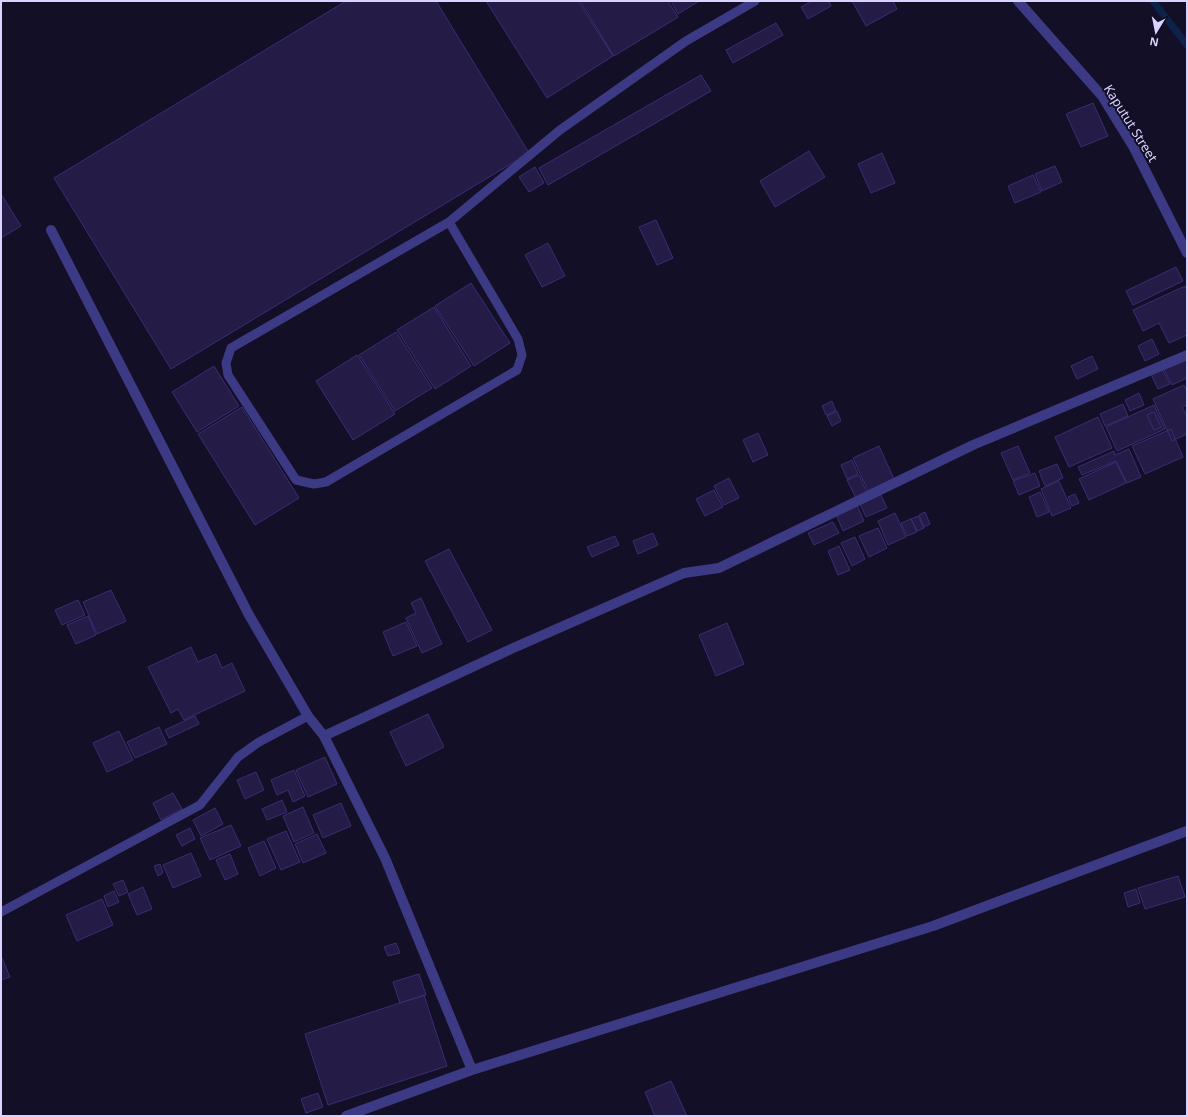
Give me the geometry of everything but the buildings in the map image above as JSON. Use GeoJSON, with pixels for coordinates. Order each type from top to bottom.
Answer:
{"type":"FeatureCollection","features":[{"type":"Feature","properties":{"kind":"street","name":"Kaputut Street"},"geometry":{"type":"LineString","coordinates":[[1018,1],[1102,96],[1134,148],[1187,253]]}},
{"type":"Feature","properties":{"kind":"street"},"geometry":{"type":"LineString","coordinates":[[51,230],[183,484],[249,615],[308,716],[324,736],[385,858],[472,1070]]}},
{"type":"Feature","properties":{"kind":"street"},"geometry":{"type":"LineString","coordinates":[[324,736],[511,649],[684,574],[719,568],[973,445],[1187,355]]}},
{"type":"Feature","properties":{"kind":"street"},"geometry":{"type":"LineString","coordinates":[[346,1116],[472,1070],[932,926],[1187,831]]}},
{"type":"Feature","properties":{"kind":"lane"},"geometry":{"type":"LineString","coordinates":[[449,222],[518,339],[522,355],[517,370],[326,482],[314,484],[296,480],[228,375],[226,363],[231,348],[449,222],[560,130],[686,41],[755,1]]}},
{"type":"Feature","properties":{"kind":"lane"},"geometry":{"type":"LineString","coordinates":[[1,912],[200,805],[238,757],[259,742],[308,716]]}},
{"type":"Feature","properties":{"kind":"waterway"},"geometry":{"type":"LineString","coordinates":[[1153,1],[1187,45]]}}]}
